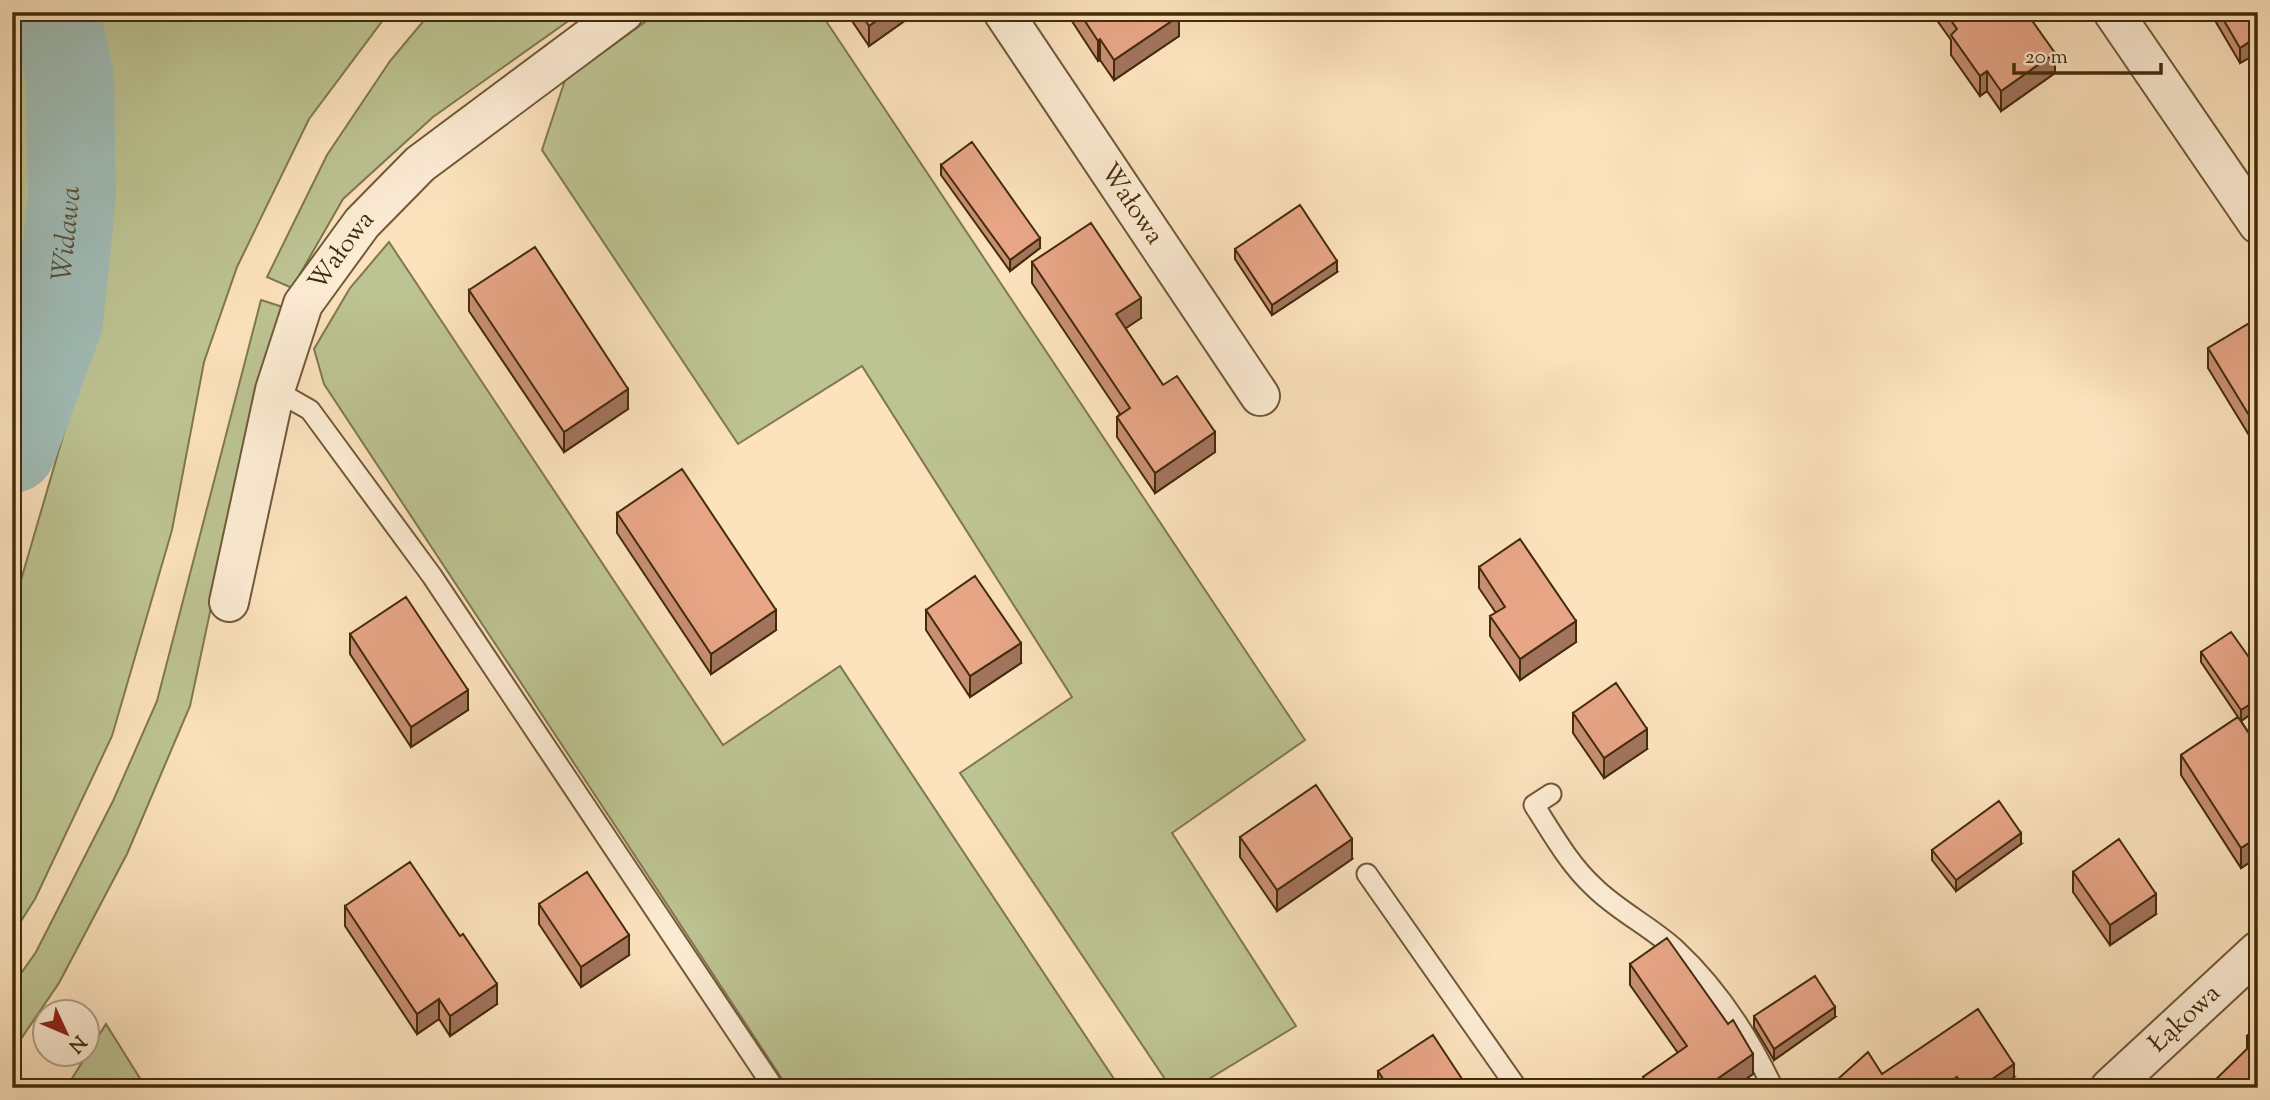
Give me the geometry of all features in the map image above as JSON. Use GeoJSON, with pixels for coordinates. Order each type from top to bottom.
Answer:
{"type":"FeatureCollection","features":[{"type":"Feature","properties":{"kind":"street","name":"Wałowa"},"geometry":{"type":"LineString","coordinates":[[229,602],[275,390],[303,304],[362,223],[419,164],[624,12]]}},
{"type":"Feature","properties":{"kind":"street","name":"Wałowa"},"geometry":{"type":"LineString","coordinates":[[1003,12],[1259,396]]}},
{"type":"Feature","properties":{"kind":"street"},"geometry":{"type":"LineString","coordinates":[[2113,12],[2258,224]]}},
{"type":"Feature","properties":{"kind":"street","name":"Łąkowa"},"geometry":{"type":"LineString","coordinates":[[2110,1088],[2258,951]]}},
{"type":"Feature","properties":{"kind":"lane"},"geometry":{"type":"LineString","coordinates":[[275,390],[310,410],[432,576],[775,1088]]}},
{"type":"Feature","properties":{"kind":"lane"},"geometry":{"type":"LineString","coordinates":[[1551,794],[1534,805],[1563,851],[1593,887],[1674,948],[1702,978],[1751,1042],[1773,1088]]}},
{"type":"Feature","properties":{"kind":"lane"},"geometry":{"type":"LineString","coordinates":[[1367,874],[1517,1088]]}},
{"type":"Feature","properties":{"kind":"green space"},"geometry":{"type":"Polygon","coordinates":[[[12,12],[18,12],[46,154],[39,276],[12,356],[12,12]]]}},
{"type":"Feature","properties":{"kind":"green space"},"geometry":{"type":"Polygon","coordinates":[[[85,12],[389,12],[309,119],[237,267],[204,362],[172,530],[112,736],[35,899],[12,935],[12,611],[93,333],[110,173],[85,12]]]}},
{"type":"Feature","properties":{"kind":"green space"},"geometry":{"type":"Polygon","coordinates":[[[431,12],[581,12],[433,117],[343,199],[292,288],[267,277],[327,155],[390,61],[431,12]]]}},
{"type":"Feature","properties":{"kind":"green space"},"geometry":{"type":"Polygon","coordinates":[[[659,12],[820,12],[1305,740],[1172,833],[1296,1026],[1194,1088],[1171,1088],[960,773],[1072,697],[862,366],[738,444],[542,150],[565,80],[659,12]]]}},
{"type":"Feature","properties":{"kind":"green space"},"geometry":{"type":"Polygon","coordinates":[[[389,242],[723,745],[840,666],[1120,1088],[788,1088],[324,384],[314,349],[350,288],[389,242]]]}},
{"type":"Feature","properties":{"kind":"green space"},"geometry":{"type":"Polygon","coordinates":[[[261,300],[286,308],[244,453],[190,706],[127,854],[59,983],[49,998],[32,998],[32,1023],[12,1052],[12,986],[36,952],[113,801],[157,701],[261,300]]]}},
{"type":"Feature","properties":{"kind":"green space"},"geometry":{"type":"Polygon","coordinates":[[[106,1024],[146,1088],[66,1088],[78,1068],[102,1068],[102,1030],[106,1024]]]}},
{"type":"Feature","properties":{"kind":"building"},"geometry":{"type":"Polygon","coordinates":[[[860,12],[888,12],[869,26],[860,12]]]}},
{"type":"Feature","properties":{"kind":"building"},"geometry":{"type":"Polygon","coordinates":[[[1079,12],[1176,12],[1179,16],[1114,60],[1079,12]]]}},
{"type":"Feature","properties":{"kind":"building"},"geometry":{"type":"Polygon","coordinates":[[[1945,12],[2026,12],[2055,53],[2001,91],[1987,71],[1980,76],[1951,35],[1957,29],[1945,12]]]}},
{"type":"Feature","properties":{"kind":"building"},"geometry":{"type":"Polygon","coordinates":[[[2219,12],[2258,12],[2258,55],[2249,42],[2240,48],[2219,12]]]}},
{"type":"Feature","properties":{"kind":"building"},"geometry":{"type":"Polygon","coordinates":[[[972,142],[1040,238],[1010,260],[941,165],[972,142]]]}},
{"type":"Feature","properties":{"kind":"building"},"geometry":{"type":"Polygon","coordinates":[[[1300,205],[1337,261],[1272,305],[1235,249],[1300,205]]]}},
{"type":"Feature","properties":{"kind":"building"},"geometry":{"type":"Polygon","coordinates":[[[1091,223],[1141,298],[1116,314],[1163,385],[1177,376],[1215,432],[1155,473],[1117,417],[1130,408],[1032,262],[1091,223]]]}},
{"type":"Feature","properties":{"kind":"building"},"geometry":{"type":"Polygon","coordinates":[[[535,247],[628,389],[564,432],[469,290],[535,247]]]}},
{"type":"Feature","properties":{"kind":"building"},"geometry":{"type":"Polygon","coordinates":[[[2258,318],[2258,430],[2208,348],[2258,318]]]}},
{"type":"Feature","properties":{"kind":"building"},"geometry":{"type":"Polygon","coordinates":[[[682,469],[776,610],[711,654],[617,513],[682,469]]]}},
{"type":"Feature","properties":{"kind":"building"},"geometry":{"type":"Polygon","coordinates":[[[1520,539],[1576,621],[1520,659],[1490,616],[1505,607],[1479,567],[1520,539]]]}},
{"type":"Feature","properties":{"kind":"building"},"geometry":{"type":"Polygon","coordinates":[[[975,576],[1021,643],[970,676],[926,610],[975,576]]]}},
{"type":"Feature","properties":{"kind":"building"},"geometry":{"type":"Polygon","coordinates":[[[406,597],[468,690],[411,727],[350,634],[406,597]]]}},
{"type":"Feature","properties":{"kind":"building"},"geometry":{"type":"Polygon","coordinates":[[[2231,632],[2258,670],[2258,699],[2241,710],[2201,652],[2231,632]]]}},
{"type":"Feature","properties":{"kind":"building"},"geometry":{"type":"Polygon","coordinates":[[[1616,683],[1647,729],[1604,758],[1573,713],[1616,683]]]}},
{"type":"Feature","properties":{"kind":"building"},"geometry":{"type":"Polygon","coordinates":[[[2238,717],[2258,747],[2258,794],[2255,796],[2258,801],[2258,837],[2241,848],[2181,755],[2238,717]]]}},
{"type":"Feature","properties":{"kind":"building"},"geometry":{"type":"Polygon","coordinates":[[[1316,785],[1352,839],[1277,890],[1240,837],[1316,785]]]}},
{"type":"Feature","properties":{"kind":"building"},"geometry":{"type":"Polygon","coordinates":[[[1999,801],[2021,833],[1956,880],[1932,850],[1999,801]]]}},
{"type":"Feature","properties":{"kind":"building"},"geometry":{"type":"Polygon","coordinates":[[[2119,839],[2156,894],[2110,925],[2073,872],[2119,839]]]}},
{"type":"Feature","properties":{"kind":"building"},"geometry":{"type":"Polygon","coordinates":[[[410,862],[460,936],[463,934],[497,984],[450,1016],[439,999],[417,1014],[345,906],[410,862]]]}},
{"type":"Feature","properties":{"kind":"building"},"geometry":{"type":"Polygon","coordinates":[[[587,872],[629,935],[581,967],[539,904],[587,872]]]}},
{"type":"Feature","properties":{"kind":"building"},"geometry":{"type":"Polygon","coordinates":[[[1667,938],[1728,1024],[1733,1020],[1753,1054],[1704,1088],[1651,1088],[1643,1077],[1687,1046],[1630,964],[1667,938]]]}},
{"type":"Feature","properties":{"kind":"building"},"geometry":{"type":"Polygon","coordinates":[[[1815,976],[1835,1007],[1774,1049],[1754,1016],[1815,976]]]}},
{"type":"Feature","properties":{"kind":"building"},"geometry":{"type":"Polygon","coordinates":[[[1978,1009],[2014,1064],[1979,1088],[1964,1088],[1957,1077],[1940,1088],[1828,1088],[1868,1052],[1882,1074],[1978,1009]]]}},
{"type":"Feature","properties":{"kind":"building"},"geometry":{"type":"Polygon","coordinates":[[[2258,1026],[2258,1088],[2207,1088],[2253,1043],[2247,1036],[2258,1026]]]}},
{"type":"Feature","properties":{"kind":"building"},"geometry":{"type":"Polygon","coordinates":[[[1433,1035],[1468,1088],[1389,1088],[1378,1071],[1433,1035]]]}},
{"type":"Feature","properties":{"kind":"waterway","name":"Widawa"},"geometry":{"type":"LineString","coordinates":[[12,449],[59,321],[72,195],[70,78],[56,12]]}}]}
